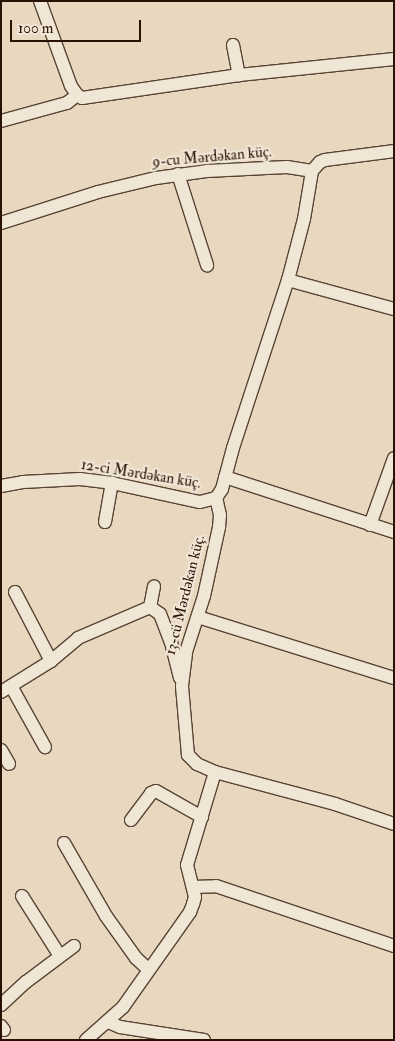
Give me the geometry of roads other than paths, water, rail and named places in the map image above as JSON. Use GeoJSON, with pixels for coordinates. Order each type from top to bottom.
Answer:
{"type":"FeatureCollection","features":[{"type":"Feature","properties":{"kind":"street"},"geometry":{"type":"LineString","coordinates":[[40,1],[71,86],[77,96]]}},
{"type":"Feature","properties":{"kind":"street"},"geometry":{"type":"LineString","coordinates":[[233,45],[239,75]]}},
{"type":"Feature","properties":{"kind":"street"},"geometry":{"type":"LineString","coordinates":[[1,121],[67,102],[77,96],[91,98],[239,75],[394,59]]}},
{"type":"Feature","properties":{"kind":"street"},"geometry":{"type":"LineString","coordinates":[[216,498],[222,489],[288,280],[304,219],[312,171],[320,162],[325,160],[394,151]]}},
{"type":"Feature","properties":{"kind":"street","name":"9-cu Mərdəkan küç."},"geometry":{"type":"LineString","coordinates":[[1,223],[128,184],[178,174],[287,167],[312,171]]}},
{"type":"Feature","properties":{"kind":"street"},"geometry":{"type":"LineString","coordinates":[[178,174],[207,265]]}},
{"type":"Feature","properties":{"kind":"street"},"geometry":{"type":"LineString","coordinates":[[288,280],[394,309]]}},
{"type":"Feature","properties":{"kind":"street"},"geometry":{"type":"LineString","coordinates":[[370,525],[394,458]]}},
{"type":"Feature","properties":{"kind":"street"},"geometry":{"type":"LineString","coordinates":[[225,477],[394,532]]}},
{"type":"Feature","properties":{"kind":"street","name":"12-ci Mərdəkan küç."},"geometry":{"type":"LineString","coordinates":[[1,486],[23,482],[64,479],[112,483],[200,502],[216,498]]}},
{"type":"Feature","properties":{"kind":"street"},"geometry":{"type":"LineString","coordinates":[[105,522],[112,483]]}},
{"type":"Feature","properties":{"kind":"street","name":"13-cü Mərdəkan küç."},"geometry":{"type":"LineString","coordinates":[[216,498],[220,515],[219,527],[198,617],[189,642],[182,686],[188,755],[197,764],[216,772]]}},
{"type":"Feature","properties":{"kind":"street"},"geometry":{"type":"LineString","coordinates":[[150,607],[154,586]]}},
{"type":"Feature","properties":{"kind":"street"},"geometry":{"type":"LineString","coordinates":[[14,592],[52,661]]}},
{"type":"Feature","properties":{"kind":"street"},"geometry":{"type":"LineString","coordinates":[[150,607],[160,614],[171,642],[182,686]]}},
{"type":"Feature","properties":{"kind":"street"},"geometry":{"type":"LineString","coordinates":[[45,747],[6,689],[52,661],[78,638],[150,607]]}},
{"type":"Feature","properties":{"kind":"street"},"geometry":{"type":"LineString","coordinates":[[198,617],[394,678]]}},
{"type":"Feature","properties":{"kind":"street"},"geometry":{"type":"LineString","coordinates":[[171,642],[189,642]]}},
{"type":"Feature","properties":{"kind":"street"},"geometry":{"type":"LineString","coordinates":[[1,750],[10,764]]}},
{"type":"Feature","properties":{"kind":"street"},"geometry":{"type":"LineString","coordinates":[[86,1040],[108,1022],[123,1006],[190,912],[195,896],[189,879],[187,865],[216,772],[335,804],[394,824]]}},
{"type":"Feature","properties":{"kind":"street"},"geometry":{"type":"LineString","coordinates":[[130,820],[151,793],[156,791],[202,817]]}},
{"type":"Feature","properties":{"kind":"street"},"geometry":{"type":"LineString","coordinates":[[64,844],[106,916],[136,958],[148,969]]}},
{"type":"Feature","properties":{"kind":"street"},"geometry":{"type":"LineString","coordinates":[[193,887],[216,886],[394,946]]}},
{"type":"Feature","properties":{"kind":"street"},"geometry":{"type":"LineString","coordinates":[[22,896],[60,956]]}},
{"type":"Feature","properties":{"kind":"street"},"geometry":{"type":"LineString","coordinates":[[1,1005],[74,946]]}},
{"type":"Feature","properties":{"kind":"street"},"geometry":{"type":"LineString","coordinates":[[108,1022],[120,1027],[204,1040]]}}]}
